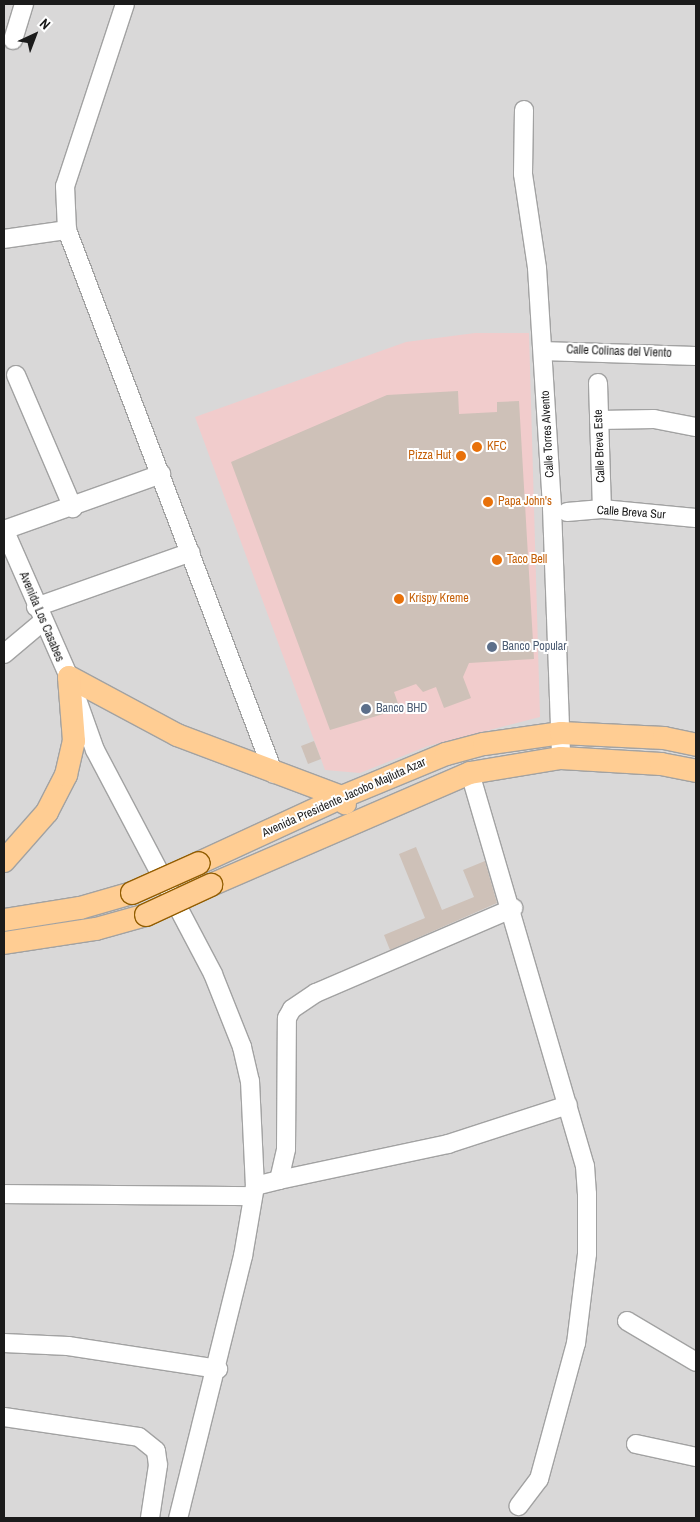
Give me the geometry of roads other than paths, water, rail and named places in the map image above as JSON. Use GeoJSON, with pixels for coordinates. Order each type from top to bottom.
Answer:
{"type":"FeatureCollection","features":[{"type":"Feature","properties":{"kind":"main road"},"geometry":{"type":"LineString","coordinates":[[69,677],[177,735],[274,774],[342,797],[352,822]]}},
{"type":"Feature","properties":{"kind":"main road"},"geometry":{"type":"LineString","coordinates":[[4,861],[47,812],[66,775],[74,741],[69,677]]}},
{"type":"Feature","properties":{"kind":"main road","name":"Avenida Presidente Jacobo Majluta Azar"},"geometry":{"type":"LineString","coordinates":[[4,920],[80,908],[132,893],[342,797],[446,754],[561,733],[664,738],[696,745]]}},
{"type":"Feature","properties":{"kind":"main road","name":"Avenida Presidente Jacobo Majluta Azar"},"geometry":{"type":"LineString","coordinates":[[4,943],[96,929],[146,915],[352,822],[470,773],[561,758],[661,764],[696,772]]}},
{"type":"Feature","properties":{"kind":"street"},"geometry":{"type":"LineString","coordinates":[[13,40],[24,4]]}},
{"type":"Feature","properties":{"kind":"street"},"geometry":{"type":"LineString","coordinates":[[125,4],[65,186],[68,230],[274,774]]}},
{"type":"Feature","properties":{"kind":"street","name":"Calle Torres Alvento"},"geometry":{"type":"LineString","coordinates":[[524,110],[524,174],[543,351],[561,758]]}},
{"type":"Feature","properties":{"kind":"street"},"geometry":{"type":"LineString","coordinates":[[4,239],[68,230]]}},
{"type":"Feature","properties":{"kind":"street","name":"Calle Colinas del Viento"},"geometry":{"type":"LineString","coordinates":[[543,351],[696,356]]}},
{"type":"Feature","properties":{"kind":"street"},"geometry":{"type":"LineString","coordinates":[[16,375],[73,508]]}},
{"type":"Feature","properties":{"kind":"street","name":"Calle Breva Este"},"geometry":{"type":"LineString","coordinates":[[598,382],[602,509]]}},
{"type":"Feature","properties":{"kind":"street"},"geometry":{"type":"LineString","coordinates":[[599,420],[654,419],[696,427]]}},
{"type":"Feature","properties":{"kind":"street"},"geometry":{"type":"LineString","coordinates":[[4,530],[73,508],[162,474]]}},
{"type":"Feature","properties":{"kind":"street","name":"Calle Breva Sur"},"geometry":{"type":"LineString","coordinates":[[567,512],[602,509],[696,518]]}},
{"type":"Feature","properties":{"kind":"street","name":"Avenida Los Casabes"},"geometry":{"type":"LineString","coordinates":[[4,530],[39,615],[69,677],[95,750],[213,974],[242,1047],[255,1117],[254,1191],[218,1368],[178,1518]]}},
{"type":"Feature","properties":{"kind":"street"},"geometry":{"type":"LineString","coordinates":[[4,654],[39,615],[191,552]]}},
{"type":"Feature","properties":{"kind":"street"},"geometry":{"type":"LineString","coordinates":[[470,773],[512,908],[585,1166],[586,1264],[576,1343],[539,1479],[519,1506]]}},
{"type":"Feature","properties":{"kind":"street"},"geometry":{"type":"LineString","coordinates":[[279,1180],[286,1149],[287,1018],[292,1010],[316,993],[512,908]]}},
{"type":"Feature","properties":{"kind":"street"},"geometry":{"type":"LineString","coordinates":[[4,1194],[254,1191],[279,1180],[448,1144],[568,1105]]}},
{"type":"Feature","properties":{"kind":"street"},"geometry":{"type":"LineString","coordinates":[[627,1321],[696,1362]]}},
{"type":"Feature","properties":{"kind":"street"},"geometry":{"type":"LineString","coordinates":[[4,1343],[68,1346],[218,1368]]}},
{"type":"Feature","properties":{"kind":"street"},"geometry":{"type":"LineString","coordinates":[[4,1417],[139,1437],[156,1451],[158,1465],[150,1518]]}},
{"type":"Feature","properties":{"kind":"street"},"geometry":{"type":"LineString","coordinates":[[636,1444],[696,1457]]}},
{"type":"Feature","properties":{"kind":"place","name":"KFC"},"geometry":{"type":"Point","coordinates":[477,447]}},
{"type":"Feature","properties":{"kind":"place","name":"Pizza Hut"},"geometry":{"type":"Point","coordinates":[461,456]}},
{"type":"Feature","properties":{"kind":"place","name":"Papa John's"},"geometry":{"type":"Point","coordinates":[488,502]}},
{"type":"Feature","properties":{"kind":"place","name":"Taco Bell"},"geometry":{"type":"Point","coordinates":[497,560]}},
{"type":"Feature","properties":{"kind":"place","name":"Krispy Kreme"},"geometry":{"type":"Point","coordinates":[399,599]}},
{"type":"Feature","properties":{"kind":"place","name":"Banco Popular"},"geometry":{"type":"Point","coordinates":[492,647]}},
{"type":"Feature","properties":{"kind":"place","name":"Banco BHD"},"geometry":{"type":"Point","coordinates":[366,709]}}]}
